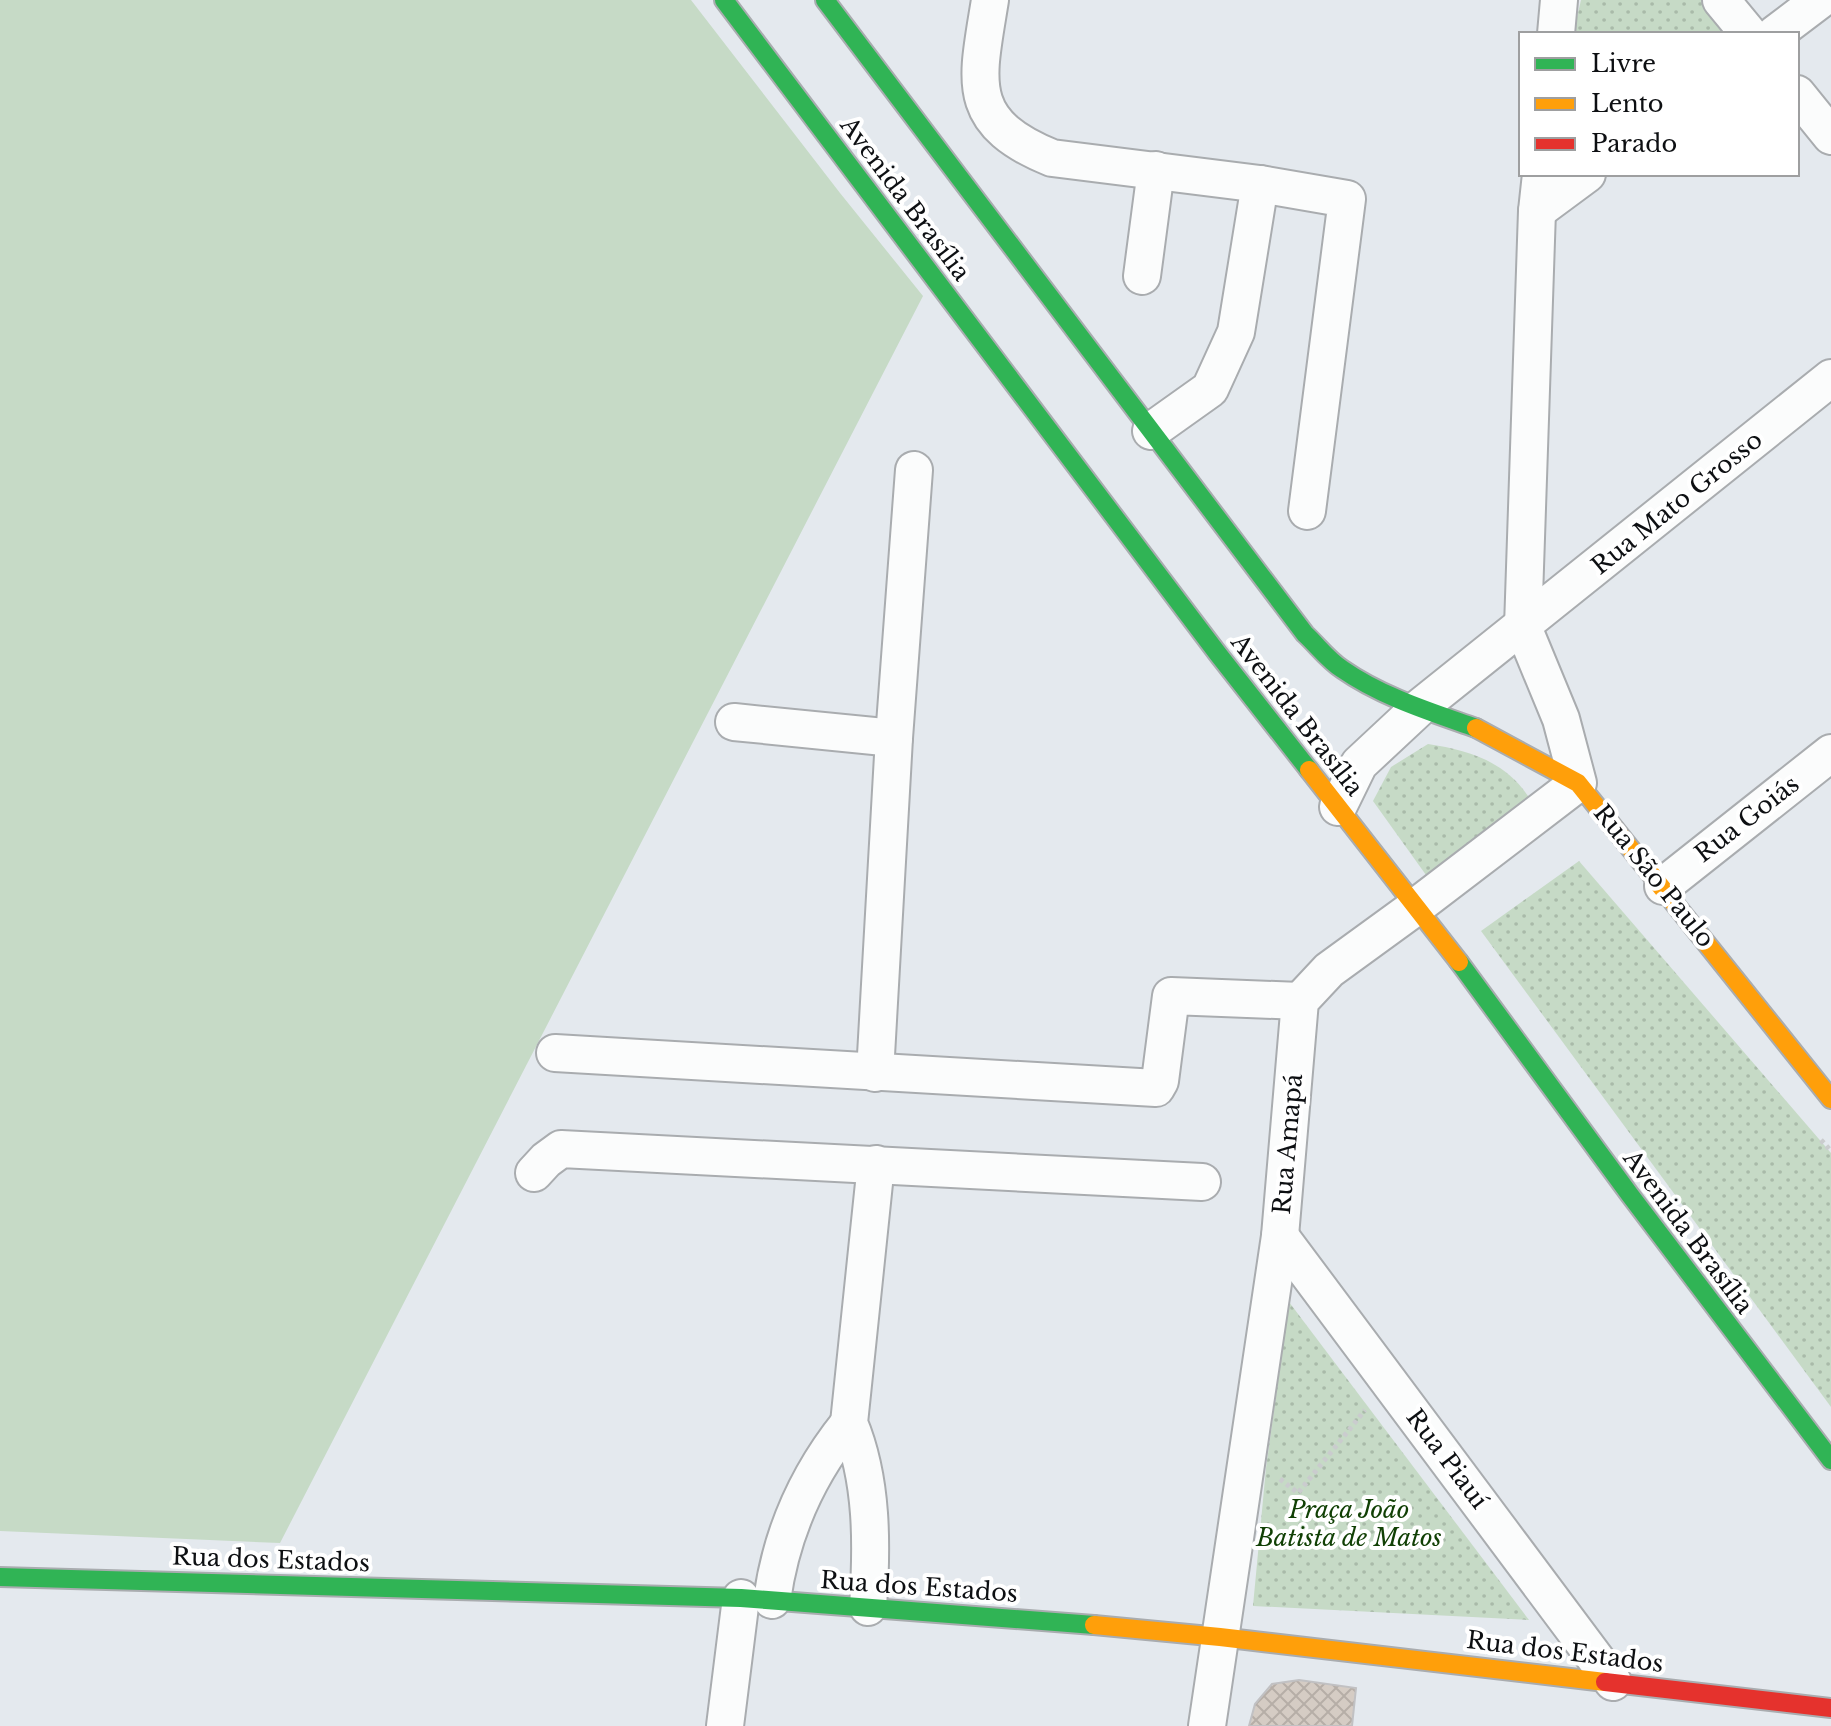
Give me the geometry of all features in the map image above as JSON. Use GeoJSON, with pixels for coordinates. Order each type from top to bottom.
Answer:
{"type":"FeatureCollection","features":[{"type":"Feature","properties":{"kind":"main road","name":"Avenida Brasília"},"geometry":{"type":"LineString","coordinates":[[724,0],[1218,654],[1417,906],[1831,1460]]}},
{"type":"Feature","properties":{"kind":"main road"},"geometry":{"type":"LineString","coordinates":[[825,0],[1305,634],[1340,668],[1419,708],[1476,728],[1578,783]]}},
{"type":"Feature","properties":{"kind":"main road","name":"Rua São Paulo"},"geometry":{"type":"LineString","coordinates":[[1578,783],[1831,1099]]}},
{"type":"Feature","properties":{"kind":"main road","name":"Rua dos Estados"},"geometry":{"type":"LineString","coordinates":[[0,1577],[756,1599],[999,1616],[1220,1637],[1831,1708]]}},
{"type":"Feature","properties":{"kind":"street"},"geometry":{"type":"LineString","coordinates":[[990,0],[979,67],[979,89],[988,110],[1003,131],[1020,145],[1052,158],[1260,184],[1347,199],[1307,511]]}},
{"type":"Feature","properties":{"kind":"street"},"geometry":{"type":"LineString","coordinates":[[1556,32],[1559,0]]}},
{"type":"Feature","properties":{"kind":"street"},"geometry":{"type":"LineString","coordinates":[[1721,0],[1747,32]]}},
{"type":"Feature","properties":{"kind":"street"},"geometry":{"type":"LineString","coordinates":[[1778,32],[1820,0]]}},
{"type":"Feature","properties":{"kind":"street"},"geometry":{"type":"LineString","coordinates":[[1799,96],[1831,136]]}},
{"type":"Feature","properties":{"kind":"street"},"geometry":{"type":"LineString","coordinates":[[1142,276],[1156,170]]}},
{"type":"Feature","properties":{"kind":"street","name":"Rua São Paulo"},"geometry":{"type":"LineString","coordinates":[[1541,176],[1537,211],[1523,627],[1561,719],[1578,783]]}},
{"type":"Feature","properties":{"kind":"street"},"geometry":{"type":"LineString","coordinates":[[1537,211],[1584,176]]}},
{"type":"Feature","properties":{"kind":"street"},"geometry":{"type":"LineString","coordinates":[[1151,431],[1210,389],[1236,332],[1260,184]]}},
{"type":"Feature","properties":{"kind":"street","name":"Rua Mato Grosso"},"geometry":{"type":"LineString","coordinates":[[1523,627],[1831,378]]}},
{"type":"Feature","properties":{"kind":"street"},"geometry":{"type":"LineString","coordinates":[[875,1073],[894,738],[914,470]]}},
{"type":"Feature","properties":{"kind":"street"},"geometry":{"type":"LineString","coordinates":[[1338,807],[1359,764],[1419,708],[1523,627]]}},
{"type":"Feature","properties":{"kind":"street"},"geometry":{"type":"LineString","coordinates":[[734,722],[894,738]]}},
{"type":"Feature","properties":{"kind":"street","name":"Rua Goiás"},"geometry":{"type":"LineString","coordinates":[[1663,886],[1831,753]]}},
{"type":"Feature","properties":{"kind":"street"},"geometry":{"type":"LineString","coordinates":[[555,1053],[1156,1088],[1160,1081],[1171,996],[1300,1001],[1329,970],[1578,783]]}},
{"type":"Feature","properties":{"kind":"street","name":"Rua Amapá"},"geometry":{"type":"LineString","coordinates":[[1207,1726],[1280,1236],[1300,1001]]}},
{"type":"Feature","properties":{"kind":"street"},"geometry":{"type":"LineString","coordinates":[[534,1173],[561,1149],[1202,1182]]}},
{"type":"Feature","properties":{"kind":"street"},"geometry":{"type":"LineString","coordinates":[[868,1607],[872,1551],[865,1483],[860,1448],[849,1423],[876,1164]]}},
{"type":"Feature","properties":{"kind":"street","name":"Rua Piauí"},"geometry":{"type":"LineString","coordinates":[[1280,1236],[1613,1682]]}},
{"type":"Feature","properties":{"kind":"street"},"geometry":{"type":"LineString","coordinates":[[725,1726],[756,1599],[778,1561],[803,1492],[824,1455],[849,1423]]}},
{"type":"Feature","properties":{"kind":"path"},"geometry":{"type":"LineString","coordinates":[[1298,1493],[1368,1406]]}},
{"type":"Feature","properties":{"kind":"green space"},"geometry":{"type":"Polygon","coordinates":[[[0,0],[691,0],[923,296],[280,1543],[0,1531],[0,0]]]}},
{"type":"Feature","properties":{"kind":"green space"},"geometry":{"type":"Polygon","coordinates":[[[1581,0],[1710,0],[1727,32],[1573,32],[1581,0]]]}},
{"type":"Feature","properties":{"kind":"green space"},"geometry":{"type":"Polygon","coordinates":[[[1428,744],[1487,760],[1512,777],[1531,801],[1528,811],[1426,875],[1373,801],[1391,767],[1428,744]]]}},
{"type":"Feature","properties":{"kind":"green space"},"geometry":{"type":"Polygon","coordinates":[[[1579,861],[1831,1153],[1831,1407],[1481,931],[1579,861]]]}},
{"type":"Feature","properties":{"kind":"green space","name":"Praça João Batista de Matos"},"geometry":{"type":"Polygon","coordinates":[[[1289,1302],[1529,1620],[1253,1606],[1266,1468],[1289,1302]]]}},
{"type":"Feature","properties":{"kind":"building"},"geometry":{"type":"Polygon","coordinates":[[[1299,1680],[1356,1688],[1352,1726],[1249,1726],[1255,1704],[1272,1684],[1299,1680]]]}},
{"type":"Feature","properties":{"kind":"traffic: fast"},"geometry":{"type":"LineString","coordinates":[[724,0],[1309,770]]}},
{"type":"Feature","properties":{"kind":"traffic: fast"},"geometry":{"type":"LineString","coordinates":[[825,0],[1305,634],[1337,665],[1373,688],[1476,728]]}},
{"type":"Feature","properties":{"kind":"traffic: fast"},"geometry":{"type":"LineString","coordinates":[[1459,962],[1630,1195],[1831,1460]]}},
{"type":"Feature","properties":{"kind":"traffic: fast"},"geometry":{"type":"LineString","coordinates":[[0,1577],[741,1598],[1094,1625]]}},
{"type":"Feature","properties":{"kind":"traffic: slow"},"geometry":{"type":"LineString","coordinates":[[1476,728],[1578,783],[1831,1099]]}},
{"type":"Feature","properties":{"kind":"traffic: slow"},"geometry":{"type":"LineString","coordinates":[[1309,770],[1459,962]]}},
{"type":"Feature","properties":{"kind":"traffic: slow"},"geometry":{"type":"LineString","coordinates":[[1094,1625],[1605,1682]]}},
{"type":"Feature","properties":{"kind":"traffic: jam"},"geometry":{"type":"LineString","coordinates":[[1605,1682],[1831,1708]]}}]}
